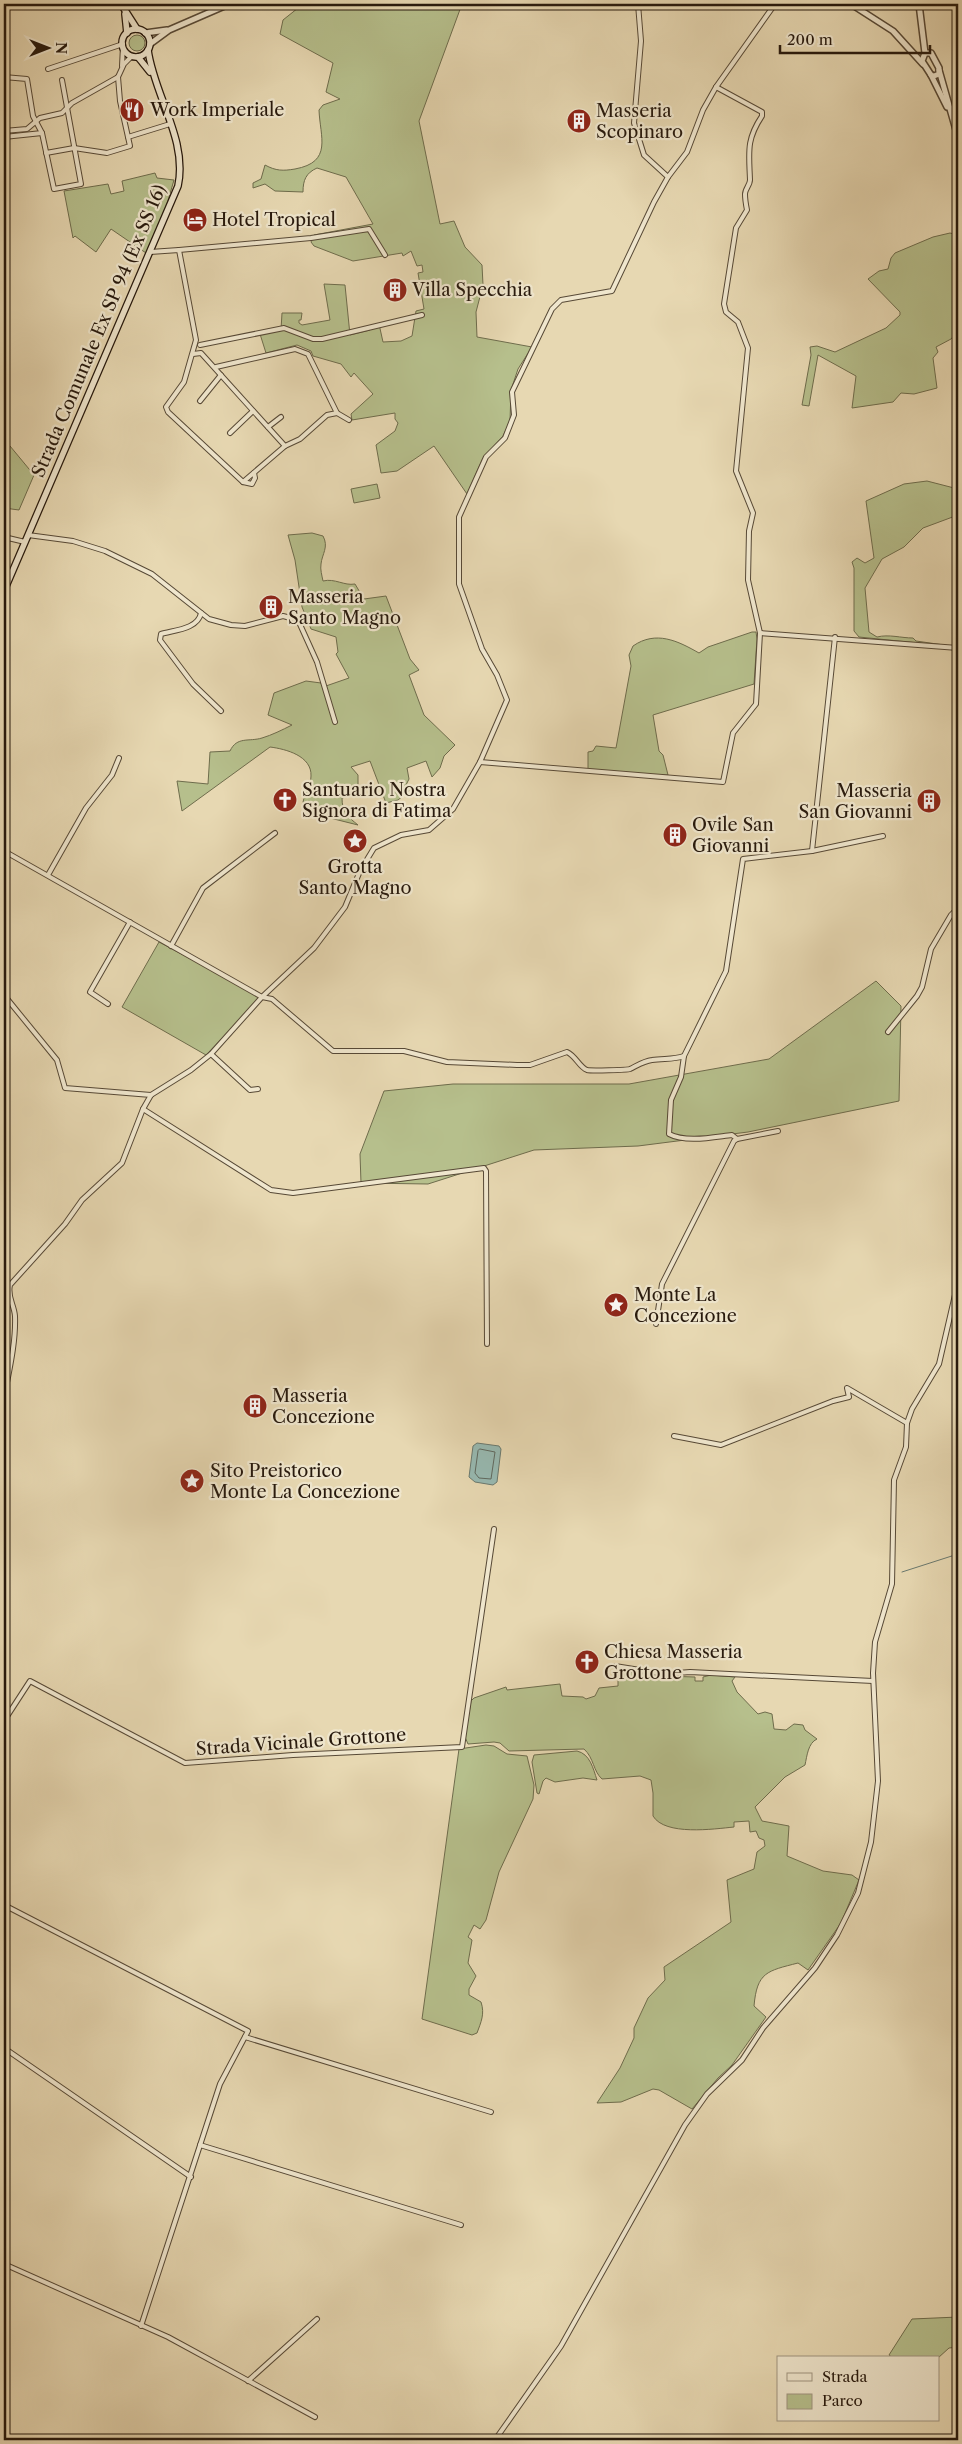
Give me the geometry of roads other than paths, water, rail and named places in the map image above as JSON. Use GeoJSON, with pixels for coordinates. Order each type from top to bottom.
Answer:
{"type":"FeatureCollection","features":[{"type":"Feature","properties":{"kind":"main road"},"geometry":{"type":"LineString","coordinates":[[121,4],[137,30],[145,33],[149,47],[135,56],[123,45],[127,33],[125,12]]}},
{"type":"Feature","properties":{"kind":"main road"},"geometry":{"type":"LineString","coordinates":[[127,33],[137,30]]}},
{"type":"Feature","properties":{"kind":"main road","name":"Strada Comunale Ex SP 94 (Ex SS 16)"},"geometry":{"type":"LineString","coordinates":[[4,591],[178,186],[180,162],[170,124],[154,78],[149,47]]}},
{"type":"Feature","properties":{"kind":"main road","name":"Strada Comunale Ex SP 94 (Ex SS 16)"},"geometry":{"type":"LineString","coordinates":[[135,56],[154,78]]}},
{"type":"Feature","properties":{"kind":"street"},"geometry":{"type":"LineString","coordinates":[[149,47],[170,30],[229,4]]}},
{"type":"Feature","properties":{"kind":"street"},"geometry":{"type":"LineString","coordinates":[[638,4],[641,41],[634,123],[644,155],[668,177]]}},
{"type":"Feature","properties":{"kind":"street"},"geometry":{"type":"LineString","coordinates":[[4,1398],[13,1346],[15,1313],[6,1295],[10,1285],[65,1224],[82,1200],[122,1163],[151,1095],[191,1070],[211,1054],[262,997],[314,948],[345,907],[360,871],[374,848],[401,834],[430,830],[453,809],[480,762],[507,700],[497,675],[482,649],[459,584],[459,517],[486,457],[505,438],[514,415],[512,392],[552,309],[560,300],[612,291],[654,202],[668,177],[687,152],[703,110],[716,86],[775,4]]}},
{"type":"Feature","properties":{"kind":"street"},"geometry":{"type":"LineString","coordinates":[[851,4],[893,31],[908,47],[931,75],[952,116]]}},
{"type":"Feature","properties":{"kind":"street"},"geometry":{"type":"LineString","coordinates":[[919,4],[926,54],[922,64]]}},
{"type":"Feature","properties":{"kind":"street"},"geometry":{"type":"LineString","coordinates":[[145,33],[170,30]]}},
{"type":"Feature","properties":{"kind":"street"},"geometry":{"type":"LineString","coordinates":[[48,69],[123,45],[122,71]]}},
{"type":"Feature","properties":{"kind":"street"},"geometry":{"type":"LineString","coordinates":[[908,47],[926,54],[940,70],[958,136]]}},
{"type":"Feature","properties":{"kind":"street"},"geometry":{"type":"LineString","coordinates":[[4,131],[27,129],[40,118],[62,113],[72,103],[118,77],[124,64],[135,56]]}},
{"type":"Feature","properties":{"kind":"street"},"geometry":{"type":"LineString","coordinates":[[931,75],[937,76],[940,70]]}},
{"type":"Feature","properties":{"kind":"street"},"geometry":{"type":"LineString","coordinates":[[46,153],[74,148],[107,153],[130,146],[120,101],[118,77]]}},
{"type":"Feature","properties":{"kind":"street"},"geometry":{"type":"LineString","coordinates":[[4,78],[27,79],[36,121],[42,133],[54,189],[81,184],[62,80]]}},
{"type":"Feature","properties":{"kind":"street"},"geometry":{"type":"LineString","coordinates":[[480,762],[723,782],[733,733],[756,704],[760,633],[748,580],[750,531],[753,513],[736,471],[748,348],[738,322],[726,312],[724,304],[736,228],[747,210],[744,193],[750,182],[747,162],[750,140],[754,128],[762,116],[762,112],[716,86]]}},
{"type":"Feature","properties":{"kind":"street"},"geometry":{"type":"LineString","coordinates":[[128,137],[170,124]]}},
{"type":"Feature","properties":{"kind":"street"},"geometry":{"type":"LineString","coordinates":[[4,137],[42,133]]}},
{"type":"Feature","properties":{"kind":"street"},"geometry":{"type":"LineString","coordinates":[[150,252],[311,238],[370,229],[385,255]]}},
{"type":"Feature","properties":{"kind":"street"},"geometry":{"type":"LineString","coordinates":[[179,250],[196,340],[184,382],[166,407],[168,412],[243,482],[252,484],[255,478],[254,473]]}},
{"type":"Feature","properties":{"kind":"street"},"geometry":{"type":"LineString","coordinates":[[200,345],[284,328],[313,339],[322,339],[422,315]]}},
{"type":"Feature","properties":{"kind":"street"},"geometry":{"type":"LineString","coordinates":[[196,340],[200,345],[201,353],[216,367],[285,446]]}},
{"type":"Feature","properties":{"kind":"street"},"geometry":{"type":"LineString","coordinates":[[216,367],[295,349],[308,354],[337,413],[349,420]]}},
{"type":"Feature","properties":{"kind":"street"},"geometry":{"type":"LineString","coordinates":[[193,354],[201,353]]}},
{"type":"Feature","properties":{"kind":"street"},"geometry":{"type":"LineString","coordinates":[[200,401],[222,375]]}},
{"type":"Feature","properties":{"kind":"street"},"geometry":{"type":"LineString","coordinates":[[230,433],[253,411]]}},
{"type":"Feature","properties":{"kind":"street"},"geometry":{"type":"LineString","coordinates":[[243,482],[285,446],[300,439],[327,416],[337,413]]}},
{"type":"Feature","properties":{"kind":"street"},"geometry":{"type":"LineString","coordinates":[[268,428],[281,417]]}},
{"type":"Feature","properties":{"kind":"street"},"geometry":{"type":"LineString","coordinates":[[28,535],[73,542],[105,551],[152,574],[209,619],[231,625],[245,626],[283,616],[298,620],[317,662],[336,722]]}},
{"type":"Feature","properties":{"kind":"street"},"geometry":{"type":"LineString","coordinates":[[4,537],[25,542]]}},
{"type":"Feature","properties":{"kind":"street"},"geometry":{"type":"LineString","coordinates":[[201,613],[199,621],[194,625],[161,634],[160,640],[193,684],[221,711]]}},
{"type":"Feature","properties":{"kind":"street"},"geometry":{"type":"LineString","coordinates":[[760,633],[835,637],[958,648]]}},
{"type":"Feature","properties":{"kind":"street"},"geometry":{"type":"LineString","coordinates":[[812,851],[835,637]]}},
{"type":"Feature","properties":{"kind":"street"},"geometry":{"type":"LineString","coordinates":[[48,876],[86,808],[112,775],[119,758]]}},
{"type":"Feature","properties":{"kind":"street"},"geometry":{"type":"LineString","coordinates":[[171,946],[203,888],[275,834]]}},
{"type":"Feature","properties":{"kind":"street"},"geometry":{"type":"LineString","coordinates":[[737,1139],[732,1135],[688,1138],[669,1134],[671,1100],[684,1064],[684,1056],[726,971],[744,859],[746,857],[812,851],[883,836]]}},
{"type":"Feature","properties":{"kind":"street"},"geometry":{"type":"LineString","coordinates":[[4,851],[262,997],[272,999],[330,1049],[337,1051],[404,1051],[447,1062],[517,1065],[530,1065],[567,1052],[573,1055],[586,1070],[593,1071],[629,1069],[652,1060],[676,1059],[684,1056]]}},
{"type":"Feature","properties":{"kind":"street"},"geometry":{"type":"LineString","coordinates":[[888,1032],[922,986],[931,949],[951,914],[958,908]]}},
{"type":"Feature","properties":{"kind":"street"},"geometry":{"type":"LineString","coordinates":[[108,1004],[90,992],[130,922]]}},
{"type":"Feature","properties":{"kind":"street"},"geometry":{"type":"LineString","coordinates":[[4,995],[57,1060],[65,1088],[151,1095]]}},
{"type":"Feature","properties":{"kind":"street"},"geometry":{"type":"LineString","coordinates":[[211,1054],[250,1090],[258,1089]]}},
{"type":"Feature","properties":{"kind":"street"},"geometry":{"type":"LineString","coordinates":[[144,1109],[271,1190],[293,1193],[480,1166],[484,1168],[486,1171],[488,1344]]}},
{"type":"Feature","properties":{"kind":"street"},"geometry":{"type":"LineString","coordinates":[[656,1324],[662,1284],[718,1172],[737,1139],[778,1131]]}},
{"type":"Feature","properties":{"kind":"street"},"geometry":{"type":"LineString","coordinates":[[495,2440],[561,2346],[685,2125],[707,2094],[742,2060],[763,2028],[815,1968],[837,1935],[858,1893],[871,1842],[878,1781],[873,1681],[875,1642],[892,1584],[894,1480],[906,1447],[907,1423],[912,1409],[939,1364],[958,1282]]}},
{"type":"Feature","properties":{"kind":"street"},"geometry":{"type":"LineString","coordinates":[[674,1436],[721,1444],[833,1401],[849,1397],[847,1388],[907,1423]]}},
{"type":"Feature","properties":{"kind":"street","name":"Strada Vicinale Grottone"},"geometry":{"type":"LineString","coordinates":[[4,1721],[30,1681],[185,1763],[293,1755],[462,1747],[494,1530]]}},
{"type":"Feature","properties":{"kind":"street"},"geometry":{"type":"LineString","coordinates":[[615,1666],[665,1674],[690,1672],[873,1681]]}},
{"type":"Feature","properties":{"kind":"street"},"geometry":{"type":"LineString","coordinates":[[4,1905],[248,2031],[220,2084],[141,2326]]}},
{"type":"Feature","properties":{"kind":"street"},"geometry":{"type":"LineString","coordinates":[[245,2037],[491,2112]]}},
{"type":"Feature","properties":{"kind":"street"},"geometry":{"type":"LineString","coordinates":[[4,2048],[191,2177]]}},
{"type":"Feature","properties":{"kind":"street"},"geometry":{"type":"LineString","coordinates":[[200,2144],[461,2225]]}},
{"type":"Feature","properties":{"kind":"street"},"geometry":{"type":"LineString","coordinates":[[4,2264],[168,2337],[315,2417]]}},
{"type":"Feature","properties":{"kind":"street"},"geometry":{"type":"LineString","coordinates":[[248,2381],[317,2319]]}},
{"type":"Feature","properties":{"kind":"water"},"geometry":{"type":"Polygon","coordinates":[[[477,1443],[499,1446],[501,1449],[497,1482],[493,1485],[475,1482],[469,1477],[473,1446],[477,1443]]]}},
{"type":"Feature","properties":{"kind":"waterway"},"geometry":{"type":"LineString","coordinates":[[902,1572],[958,1554]]}},
{"type":"Feature","properties":{"kind":"place","name":"Work Imperiale"},"geometry":{"type":"Point","coordinates":[132,110]}},
{"type":"Feature","properties":{"kind":"place","name":"Masseria Scopinaro"},"geometry":{"type":"Point","coordinates":[579,121]}},
{"type":"Feature","properties":{"kind":"place","name":"Hotel Tropical"},"geometry":{"type":"Point","coordinates":[195,220]}},
{"type":"Feature","properties":{"kind":"place","name":"Villa Specchia"},"geometry":{"type":"Point","coordinates":[395,290]}},
{"type":"Feature","properties":{"kind":"place","name":"Masseria Santo Magno"},"geometry":{"type":"Point","coordinates":[271,607]}},
{"type":"Feature","properties":{"kind":"place","name":"Santuario Nostra Signora di Fatima"},"geometry":{"type":"Point","coordinates":[285,800]}},
{"type":"Feature","properties":{"kind":"place","name":"Masseria San Giovanni"},"geometry":{"type":"Point","coordinates":[929,801]}},
{"type":"Feature","properties":{"kind":"place","name":"Ovile San Giovanni"},"geometry":{"type":"Point","coordinates":[675,835]}},
{"type":"Feature","properties":{"kind":"place","name":"Grotta Santo Magno"},"geometry":{"type":"Point","coordinates":[355,841]}},
{"type":"Feature","properties":{"kind":"place","name":"Monte La Concezione"},"geometry":{"type":"Point","coordinates":[616,1305]}},
{"type":"Feature","properties":{"kind":"place","name":"Masseria Concezione"},"geometry":{"type":"Point","coordinates":[255,1406]}},
{"type":"Feature","properties":{"kind":"place","name":"Sito Preistorico Monte La Concezione"},"geometry":{"type":"Point","coordinates":[192,1481]}},
{"type":"Feature","properties":{"kind":"place","name":"Chiesa Masseria Grottone"},"geometry":{"type":"Point","coordinates":[587,1662]}}]}
